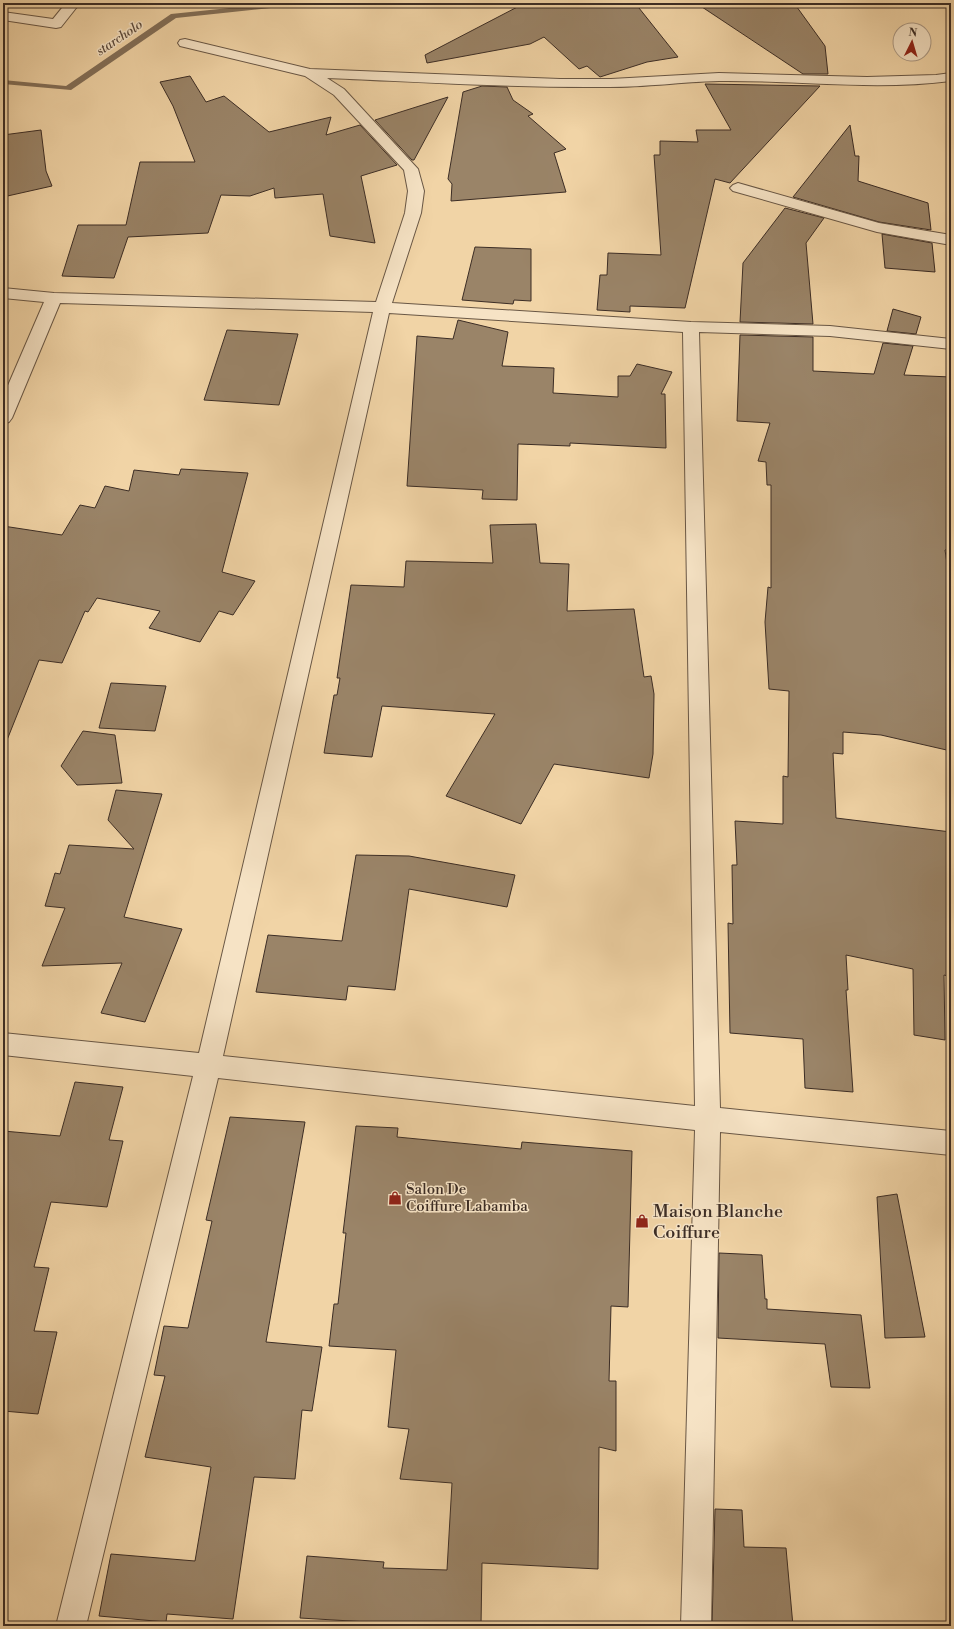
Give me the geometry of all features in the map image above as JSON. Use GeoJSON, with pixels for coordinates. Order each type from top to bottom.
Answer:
{"type":"FeatureCollection","features":[{"type":"Feature","properties":{"kind":"street"},"geometry":{"type":"LineString","coordinates":[[3,16],[56,24],[73,3]]}},
{"type":"Feature","properties":{"kind":"street"},"geometry":{"type":"LineString","coordinates":[[185,43],[310,73],[560,83],[611,83],[719,78],[868,81],[936,79],[951,77]]}},
{"type":"Feature","properties":{"kind":"street"},"geometry":{"type":"LineString","coordinates":[[71,1626],[208,1067],[382,307],[413,213],[416,191],[411,169],[339,92],[310,73]]}},
{"type":"Feature","properties":{"kind":"street"},"geometry":{"type":"LineString","coordinates":[[738,188],[877,227],[951,240]]}},
{"type":"Feature","properties":{"kind":"street"},"geometry":{"type":"LineString","coordinates":[[3,293],[54,298],[382,307],[691,327],[830,332],[951,344]]}},
{"type":"Feature","properties":{"kind":"street"},"geometry":{"type":"LineString","coordinates":[[3,418],[54,298]]}},
{"type":"Feature","properties":{"kind":"street"},"geometry":{"type":"LineString","coordinates":[[691,327],[708,1119],[696,1626]]}},
{"type":"Feature","properties":{"kind":"street"},"geometry":{"type":"LineString","coordinates":[[3,1044],[208,1067],[951,1143]]}},
{"type":"Feature","properties":{"kind":"building"},"geometry":{"type":"Polygon","coordinates":[[[525,3],[635,3],[678,57],[647,62],[600,77],[587,66],[579,69],[544,37],[530,44],[427,63],[425,55],[525,3]]]}},
{"type":"Feature","properties":{"kind":"building"},"geometry":{"type":"Polygon","coordinates":[[[696,3],[794,3],[825,46],[828,74],[803,74],[696,3]]]}},
{"type":"Feature","properties":{"kind":"building"},"geometry":{"type":"Polygon","coordinates":[[[190,76],[206,102],[224,96],[269,132],[331,117],[326,135],[360,125],[397,165],[361,176],[375,243],[330,236],[323,194],[275,198],[274,188],[250,196],[221,195],[208,233],[128,237],[114,278],[62,276],[78,225],[126,225],[140,162],[195,162],[173,106],[160,82],[190,76]]]}},
{"type":"Feature","properties":{"kind":"building"},"geometry":{"type":"Polygon","coordinates":[[[705,84],[820,86],[730,183],[715,179],[685,308],[630,306],[630,312],[597,310],[600,275],[607,275],[608,253],[661,255],[654,155],[660,155],[660,141],[698,142],[696,130],[731,130],[705,84]]]}},
{"type":"Feature","properties":{"kind":"building"},"geometry":{"type":"Polygon","coordinates":[[[482,86],[507,87],[513,100],[533,114],[528,116],[566,149],[554,153],[566,192],[451,201],[452,184],[448,179],[463,92],[482,86]]]}},
{"type":"Feature","properties":{"kind":"building"},"geometry":{"type":"Polygon","coordinates":[[[448,97],[414,160],[412,160],[375,120],[448,97]]]}},
{"type":"Feature","properties":{"kind":"building"},"geometry":{"type":"Polygon","coordinates":[[[850,125],[855,156],[859,156],[858,181],[928,203],[931,230],[879,222],[793,197],[850,125]]]}},
{"type":"Feature","properties":{"kind":"building"},"geometry":{"type":"Polygon","coordinates":[[[41,130],[46,171],[52,186],[3,197],[3,135],[41,130]]]}},
{"type":"Feature","properties":{"kind":"building"},"geometry":{"type":"Polygon","coordinates":[[[785,208],[824,218],[806,243],[813,324],[740,322],[743,263],[785,208]]]}},
{"type":"Feature","properties":{"kind":"building"},"geometry":{"type":"Polygon","coordinates":[[[882,234],[932,243],[935,272],[885,268],[882,234]]]}},
{"type":"Feature","properties":{"kind":"building"},"geometry":{"type":"Polygon","coordinates":[[[475,247],[531,249],[531,301],[514,300],[513,304],[462,300],[475,247]]]}},
{"type":"Feature","properties":{"kind":"building"},"geometry":{"type":"Polygon","coordinates":[[[893,309],[921,317],[916,334],[887,331],[893,309]]]}},
{"type":"Feature","properties":{"kind":"building"},"geometry":{"type":"Polygon","coordinates":[[[458,320],[508,332],[502,366],[554,368],[553,393],[618,397],[618,376],[630,376],[637,364],[672,372],[661,394],[665,394],[666,448],[570,443],[570,446],[518,444],[517,500],[482,499],[483,490],[407,486],[417,336],[453,339],[458,320]]]}},
{"type":"Feature","properties":{"kind":"building"},"geometry":{"type":"Polygon","coordinates":[[[227,330],[298,334],[279,405],[204,400],[227,330]]]}},
{"type":"Feature","properties":{"kind":"building"},"geometry":{"type":"Polygon","coordinates":[[[740,335],[813,337],[813,371],[874,374],[883,343],[913,346],[904,375],[951,377],[951,549],[945,550],[951,591],[951,751],[881,735],[843,732],[843,754],[833,753],[836,818],[951,832],[951,977],[944,975],[945,1040],[914,1035],[913,969],[846,955],[848,990],[846,990],[853,1092],[805,1088],[803,1039],[730,1033],[728,923],[733,924],[732,865],[737,865],[735,821],[783,824],[783,776],[788,777],[789,691],[769,689],[765,622],[768,587],[771,588],[771,485],[767,485],[766,462],[758,461],[770,423],[737,421],[740,335]]]}},
{"type":"Feature","properties":{"kind":"building"},"geometry":{"type":"Polygon","coordinates":[[[181,469],[248,473],[222,572],[255,581],[233,615],[219,611],[200,642],[149,628],[160,611],[97,598],[88,612],[85,611],[62,663],[39,660],[5,745],[3,745],[3,526],[62,535],[80,505],[95,508],[105,486],[129,491],[134,470],[179,475],[181,469]]]}},
{"type":"Feature","properties":{"kind":"building"},"geometry":{"type":"Polygon","coordinates":[[[536,524],[540,563],[569,564],[567,611],[634,609],[644,677],[651,676],[654,694],[653,754],[649,778],[554,764],[521,824],[446,796],[495,714],[382,706],[372,757],[324,753],[334,695],[337,695],[340,678],[337,678],[351,585],[404,587],[406,561],[493,563],[490,525],[536,524]]]}},
{"type":"Feature","properties":{"kind":"building"},"geometry":{"type":"Polygon","coordinates":[[[111,683],[166,686],[155,731],[99,728],[111,683]]]}},
{"type":"Feature","properties":{"kind":"building"},"geometry":{"type":"Polygon","coordinates":[[[83,731],[115,735],[122,783],[77,785],[61,766],[83,731]]]}},
{"type":"Feature","properties":{"kind":"building"},"geometry":{"type":"Polygon","coordinates":[[[116,790],[162,794],[124,917],[182,929],[145,1022],[101,1013],[122,963],[42,966],[65,908],[45,906],[55,873],[60,874],[69,845],[134,849],[108,820],[116,790]]]}},
{"type":"Feature","properties":{"kind":"building"},"geometry":{"type":"Polygon","coordinates":[[[356,855],[409,856],[515,875],[507,907],[409,889],[395,990],[348,986],[346,1000],[256,992],[268,935],[342,941],[356,855]]]}},
{"type":"Feature","properties":{"kind":"building"},"geometry":{"type":"Polygon","coordinates":[[[75,1082],[123,1087],[109,1140],[123,1141],[107,1207],[51,1202],[34,1267],[49,1268],[34,1331],[57,1332],[38,1414],[3,1411],[3,1131],[60,1136],[75,1082]]]}},
{"type":"Feature","properties":{"kind":"building"},"geometry":{"type":"Polygon","coordinates":[[[230,1117],[305,1122],[266,1342],[322,1347],[312,1411],[302,1410],[295,1479],[254,1477],[233,1619],[167,1614],[166,1622],[99,1616],[111,1554],[195,1561],[211,1467],[145,1457],[165,1376],[154,1375],[164,1326],[188,1328],[212,1221],[206,1220],[230,1117]]]}},
{"type":"Feature","properties":{"kind":"building"},"geometry":{"type":"Polygon","coordinates":[[[356,1126],[398,1128],[397,1137],[521,1149],[522,1142],[632,1151],[628,1307],[611,1306],[609,1381],[616,1381],[616,1451],[599,1447],[598,1569],[482,1563],[481,1626],[402,1626],[402,1624],[300,1618],[307,1556],[384,1562],[383,1568],[447,1570],[452,1483],[400,1479],[409,1429],[388,1427],[396,1350],[329,1346],[334,1304],[338,1304],[346,1233],[343,1233],[356,1126]]]}},
{"type":"Feature","properties":{"kind":"building"},"geometry":{"type":"Polygon","coordinates":[[[897,1194],[925,1337],[885,1338],[877,1197],[897,1194]]]}},
{"type":"Feature","properties":{"kind":"building"},"geometry":{"type":"Polygon","coordinates":[[[719,1253],[762,1255],[767,1309],[861,1315],[870,1388],[831,1387],[825,1344],[718,1338],[719,1253]]]}},
{"type":"Feature","properties":{"kind":"building"},"geometry":{"type":"Polygon","coordinates":[[[715,1509],[742,1510],[744,1547],[786,1548],[793,1626],[712,1626],[715,1509]]]}},
{"type":"Feature","properties":{"kind":"waterway","name":"starcholo"},"geometry":{"type":"LineString","coordinates":[[3,82],[68,88],[174,16],[300,3]]}},
{"type":"Feature","properties":{"kind":"place","name":"Salon De Coiffure Labamba"},"geometry":{"type":"Point","coordinates":[395,1198]}},
{"type":"Feature","properties":{"kind":"place","name":"Maison Blanche Coiffure"},"geometry":{"type":"Point","coordinates":[642,1221]}}]}
